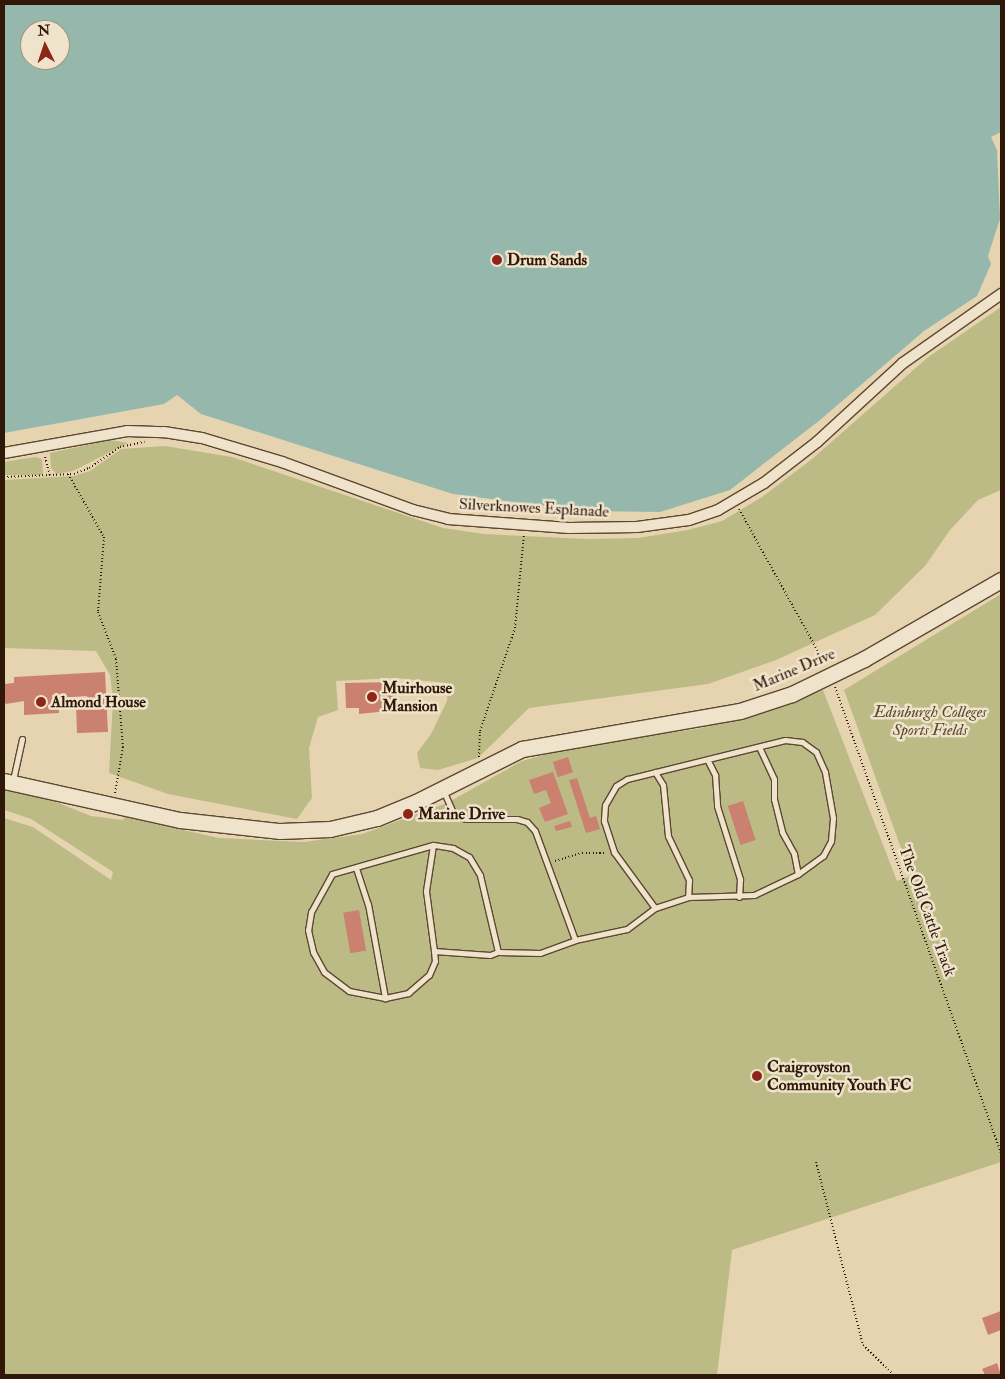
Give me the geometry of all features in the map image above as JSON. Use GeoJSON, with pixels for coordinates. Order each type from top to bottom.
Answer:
{"type":"FeatureCollection","features":[{"type":"Feature","properties":{"kind":"street","name":"Silverknowes Esplanade"},"geometry":{"type":"LineString","coordinates":[[4,453],[127,431],[164,432],[202,438],[282,462],[414,510],[448,519],[525,525],[637,527],[689,520],[718,510],[764,483],[817,442],[903,363],[1001,294]]}},
{"type":"Feature","properties":{"kind":"street","name":"Marine Drive"},"geometry":{"type":"LineString","coordinates":[[8,782],[180,820],[280,831],[330,829],[377,818],[443,789],[522,749],[740,711],[792,694],[831,676],[1001,580]]}},
{"type":"Feature","properties":{"kind":"lane"},"geometry":{"type":"LineString","coordinates":[[8,782],[22,739]]}},
{"type":"Feature","properties":{"kind":"lane"},"geometry":{"type":"LineString","coordinates":[[434,951],[490,955],[498,952],[540,953],[575,940],[627,929],[655,908],[688,897],[739,897],[754,895],[798,874],[823,856],[831,841],[833,818],[825,772],[816,752],[802,742],[785,740],[760,749],[627,779],[609,794],[604,821],[614,852],[655,908]]}},
{"type":"Feature","properties":{"kind":"lane"},"geometry":{"type":"LineString","coordinates":[[760,749],[774,779],[774,799],[782,832],[794,854],[798,874]]}},
{"type":"Feature","properties":{"kind":"lane"},"geometry":{"type":"LineString","coordinates":[[708,761],[715,775],[716,806],[740,879],[739,897]]}},
{"type":"Feature","properties":{"kind":"lane"},"geometry":{"type":"LineString","coordinates":[[655,772],[663,785],[668,836],[689,880],[688,897]]}},
{"type":"Feature","properties":{"kind":"lane"},"geometry":{"type":"LineString","coordinates":[[443,789],[454,814],[460,817],[527,822],[535,831],[550,863],[575,940]]}},
{"type":"Feature","properties":{"kind":"lane"},"geometry":{"type":"LineString","coordinates":[[433,845],[426,890],[436,961],[429,975],[408,993],[385,998],[349,991],[324,972],[313,952],[308,930],[311,912],[332,874],[433,845],[453,848],[469,857],[480,876],[498,952]]}},
{"type":"Feature","properties":{"kind":"lane"},"geometry":{"type":"LineString","coordinates":[[356,868],[368,904],[385,998]]}},
{"type":"Feature","properties":{"kind":"path"},"geometry":{"type":"LineString","coordinates":[[4,477],[68,474],[89,468],[120,447],[139,445],[164,432]]}},
{"type":"Feature","properties":{"kind":"path"},"geometry":{"type":"LineString","coordinates":[[43,446],[50,476]]}},
{"type":"Feature","properties":{"kind":"path"},"geometry":{"type":"LineString","coordinates":[[68,474],[104,537],[98,612],[116,659],[123,747],[113,806]]}},
{"type":"Feature","properties":{"kind":"path","name":"The Old Cattle Track"},"geometry":{"type":"LineString","coordinates":[[734,501],[831,676],[1001,1153]]}},
{"type":"Feature","properties":{"kind":"path"},"geometry":{"type":"LineString","coordinates":[[478,771],[480,732],[515,628],[525,525]]}},
{"type":"Feature","properties":{"kind":"path"},"geometry":{"type":"LineString","coordinates":[[550,863],[582,853],[614,852]]}},
{"type":"Feature","properties":{"kind":"path"},"geometry":{"type":"LineString","coordinates":[[816,1162],[862,1345],[894,1375]]}},
{"type":"Feature","properties":{"kind":"green space"},"geometry":{"type":"Polygon","coordinates":[[[1001,307],[1001,490],[978,500],[950,530],[925,566],[875,615],[776,660],[708,684],[529,708],[478,758],[438,770],[420,768],[417,753],[431,734],[447,701],[448,683],[395,678],[336,681],[338,710],[318,717],[309,748],[312,798],[297,819],[168,794],[109,773],[113,699],[110,675],[96,651],[4,648],[4,480],[74,476],[90,471],[121,449],[165,446],[232,457],[443,528],[484,534],[588,539],[638,538],[688,530],[722,521],[762,497],[812,459],[927,358],[1001,307]]]}},
{"type":"Feature","properties":{"kind":"green space"},"geometry":{"type":"Polygon","coordinates":[[[110,440],[128,443],[73,471],[56,474],[51,468],[50,453],[110,440]]]}},
{"type":"Feature","properties":{"kind":"green space"},"geometry":{"type":"Polygon","coordinates":[[[35,457],[42,459],[43,475],[4,475],[4,462],[35,457]]]}},
{"type":"Feature","properties":{"kind":"green space","name":"Edinburgh Colleges Sports Fields"},"geometry":{"type":"Polygon","coordinates":[[[1001,594],[1001,1162],[732,1250],[717,1375],[4,1375],[4,818],[33,827],[111,880],[113,872],[31,819],[4,810],[4,788],[56,802],[91,816],[123,820],[124,817],[219,838],[304,842],[362,834],[447,803],[522,761],[579,745],[697,729],[760,713],[823,690],[897,881],[911,876],[844,690],[1001,594]]]}},
{"type":"Feature","properties":{"kind":"water","name":"Drum Sands"},"geometry":{"type":"Polygon","coordinates":[[[4,4],[1001,4],[1001,132],[991,137],[997,150],[1000,219],[988,256],[991,264],[977,296],[924,331],[820,420],[730,490],[660,512],[583,511],[453,494],[201,414],[177,395],[164,404],[4,433],[4,4]]]}},
{"type":"Feature","properties":{"kind":"building","name":"Almond House"},"geometry":{"type":"Polygon","coordinates":[[[105,672],[108,732],[77,733],[76,704],[87,704],[87,696],[58,698],[59,713],[24,715],[24,701],[6,704],[4,701],[4,684],[14,683],[14,677],[105,672]]]}},
{"type":"Feature","properties":{"kind":"building","name":"Muirhouse Mansion"},"geometry":{"type":"Polygon","coordinates":[[[396,682],[396,710],[359,714],[359,708],[346,708],[345,683],[396,682]]]}},
{"type":"Feature","properties":{"kind":"building"},"geometry":{"type":"Polygon","coordinates":[[[568,757],[573,772],[558,777],[553,762],[568,757]]]}},
{"type":"Feature","properties":{"kind":"building"},"geometry":{"type":"Polygon","coordinates":[[[553,772],[568,814],[545,822],[539,808],[551,803],[546,790],[534,794],[529,780],[553,772]]]}},
{"type":"Feature","properties":{"kind":"building"},"geometry":{"type":"Polygon","coordinates":[[[577,778],[590,818],[596,816],[600,829],[586,833],[569,780],[577,778]]]}},
{"type":"Feature","properties":{"kind":"building"},"geometry":{"type":"Polygon","coordinates":[[[743,801],[756,840],[740,845],[728,806],[743,801]]]}},
{"type":"Feature","properties":{"kind":"building"},"geometry":{"type":"Polygon","coordinates":[[[570,821],[572,827],[556,831],[554,826],[570,821]]]}},
{"type":"Feature","properties":{"kind":"building"},"geometry":{"type":"Polygon","coordinates":[[[359,910],[366,950],[350,953],[343,913],[359,910]]]}},
{"type":"Feature","properties":{"kind":"building"},"geometry":{"type":"Polygon","coordinates":[[[1001,1311],[1001,1330],[988,1335],[982,1318],[1001,1311]]]}},
{"type":"Feature","properties":{"kind":"building"},"geometry":{"type":"Polygon","coordinates":[[[997,1363],[1001,1375],[985,1375],[982,1369],[997,1363]]]}},
{"type":"Feature","properties":{"kind":"place","name":"Drum Sands"},"geometry":{"type":"Point","coordinates":[497,260]}},
{"type":"Feature","properties":{"kind":"place","name":"Muirhouse Mansion"},"geometry":{"type":"Point","coordinates":[372,697]}},
{"type":"Feature","properties":{"kind":"place","name":"Almond House"},"geometry":{"type":"Point","coordinates":[41,702]}},
{"type":"Feature","properties":{"kind":"place","name":"Marine Drive"},"geometry":{"type":"Point","coordinates":[408,814]}},
{"type":"Feature","properties":{"kind":"place","name":"Craigroyston Community Youth FC"},"geometry":{"type":"Point","coordinates":[757,1076]}}]}
